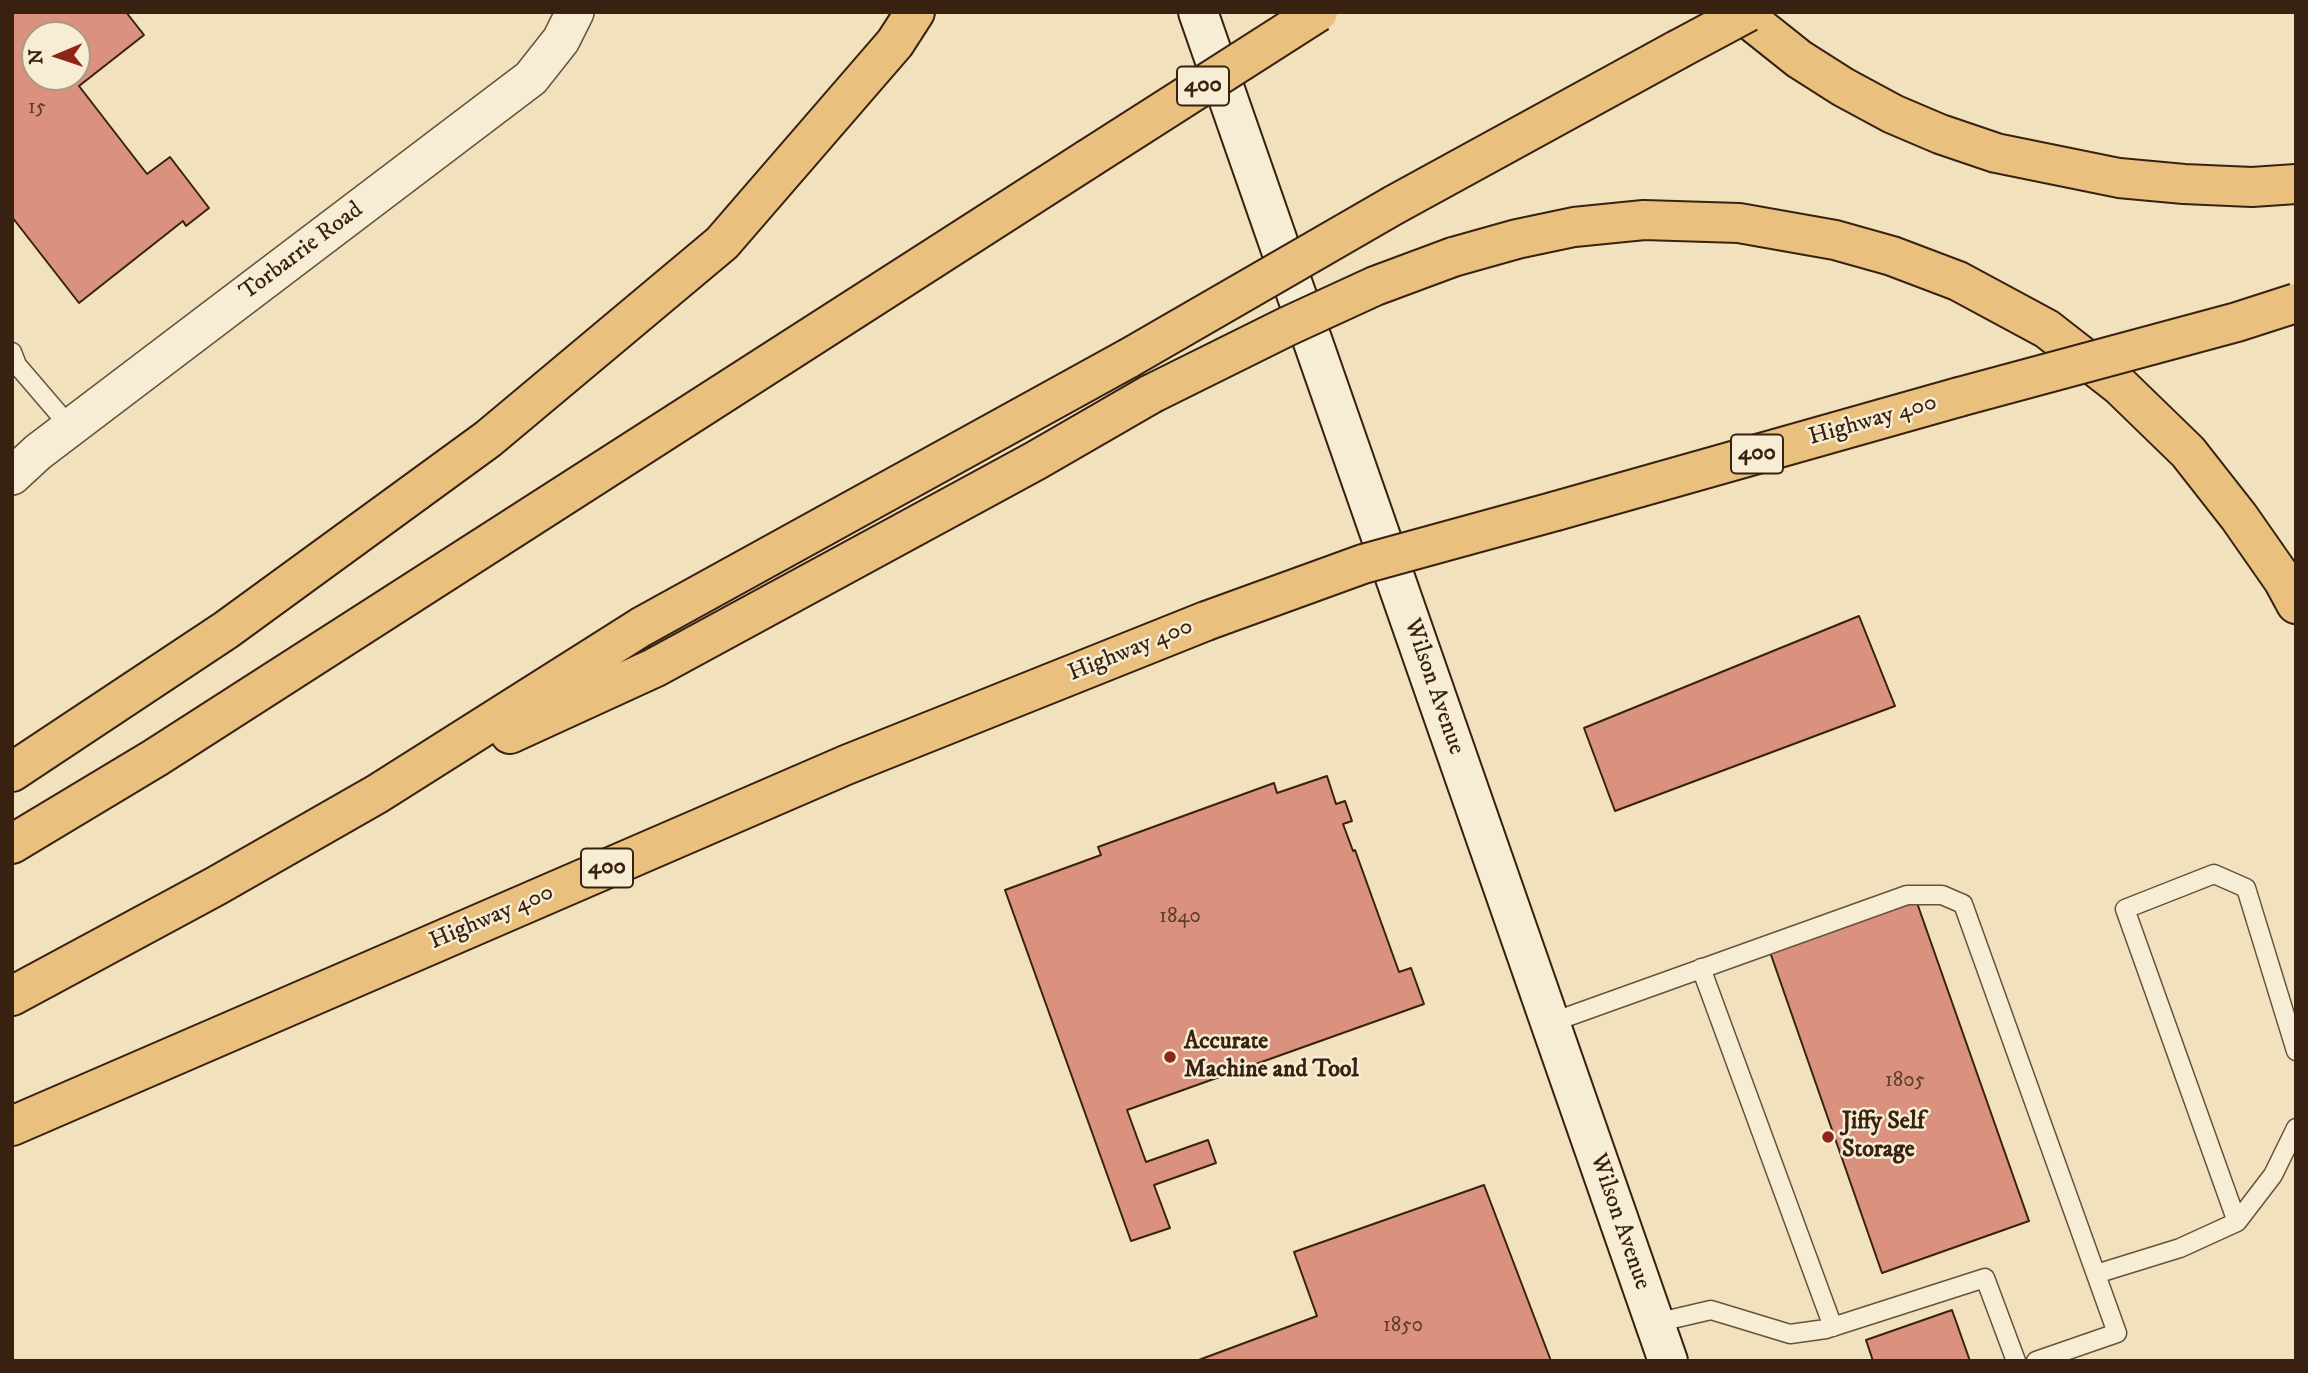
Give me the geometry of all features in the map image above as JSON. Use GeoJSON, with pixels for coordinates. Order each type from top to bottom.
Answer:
{"type":"FeatureCollection","features":[{"type":"Feature","properties":{"kind":"highway"},"geometry":{"type":"LineString","coordinates":[[12,772],[226,630],[488,439],[722,243],[895,43],[915,12]]}},
{"type":"Feature","properties":{"kind":"highway","name":"400"},"geometry":{"type":"LineString","coordinates":[[12,844],[155,758],[1318,12]]}},
{"type":"Feature","properties":{"kind":"highway"},"geometry":{"type":"LineString","coordinates":[[1740,12],[1799,59],[1843,87],[1905,119],[1996,153],[2119,178],[2252,187],[2296,184]]}},
{"type":"Feature","properties":{"kind":"highway"},"geometry":{"type":"LineString","coordinates":[[12,996],[216,886],[377,794],[641,627],[1129,358],[1394,205],[1748,12]]}},
{"type":"Feature","properties":{"kind":"highway"},"geometry":{"type":"LineString","coordinates":[[377,794],[654,668],[1035,461],[1151,394],[1375,286],[1454,257],[1517,239],[1574,227],[1644,220],[1739,223],[1835,240],[1892,256],[1958,281],[2047,329],[2130,395],[2188,452],[2239,517],[2283,580],[2296,604]]}},
{"type":"Feature","properties":{"kind":"highway","name":"Highway 400"},"geometry":{"type":"LineString","coordinates":[[12,1126],[846,765],[1206,621],[1363,564],[1959,397],[2238,323],[2296,303]]}},
{"type":"Feature","properties":{"kind":"main road","name":"Wilson Avenue"},"geometry":{"type":"LineString","coordinates":[[1198,12],[1668,1361]]}},
{"type":"Feature","properties":{"kind":"street","name":"Torbarrie Road"},"geometry":{"type":"LineString","coordinates":[[12,476],[38,452],[531,78],[561,40],[575,12]]}},
{"type":"Feature","properties":{"kind":"lane"},"geometry":{"type":"LineString","coordinates":[[12,352],[18,365],[71,428]]}},
{"type":"Feature","properties":{"kind":"lane"},"geometry":{"type":"LineString","coordinates":[[2237,1222],[2125,909],[2214,874],[2246,888],[2296,1051]]}},
{"type":"Feature","properties":{"kind":"lane"},"geometry":{"type":"LineString","coordinates":[[1550,1023],[1906,895],[1942,895],[1963,904],[2117,1333],[2036,1361]]}},
{"type":"Feature","properties":{"kind":"lane"},"geometry":{"type":"LineString","coordinates":[[1701,968],[1833,1327]]}},
{"type":"Feature","properties":{"kind":"lane"},"geometry":{"type":"LineString","coordinates":[[2096,1275],[2180,1248],[2237,1222],[2273,1175],[2296,1128]]}},
{"type":"Feature","properties":{"kind":"lane"},"geometry":{"type":"LineString","coordinates":[[1655,1324],[1712,1310],[1790,1334],[1833,1327],[1985,1278],[2016,1361]]}},
{"type":"Feature","properties":{"kind":"building"},"geometry":{"type":"Polygon","coordinates":[[[12,12],[126,12],[144,35],[91,77],[91,21],[21,21],[21,91],[83,91],[147,174],[170,157],[209,208],[186,226],[183,221],[79,303],[12,217],[12,12]]]}},
{"type":"Feature","properties":{"kind":"building"},"geometry":{"type":"Polygon","coordinates":[[[1859,616],[1895,706],[1615,811],[1584,728],[1859,616]]]}},
{"type":"Feature","properties":{"kind":"building","name":"Accurate Machine and Tool"},"geometry":{"type":"Polygon","coordinates":[[[1327,776],[1336,804],[1345,801],[1352,821],[1343,824],[1399,972],[1411,968],[1424,1004],[1127,1110],[1146,1162],[1208,1140],[1216,1163],[1154,1185],[1170,1228],[1131,1241],[1005,890],[1101,855],[1098,847],[1274,783],[1277,793],[1327,776]]]}},
{"type":"Feature","properties":{"kind":"building"},"geometry":{"type":"Polygon","coordinates":[[[1916,900],[2029,1221],[1882,1273],[1770,952],[1916,900]]]}},
{"type":"Feature","properties":{"kind":"building"},"geometry":{"type":"Polygon","coordinates":[[[1484,1185],[1551,1361],[1196,1361],[1317,1316],[1294,1252],[1484,1185]]]}},
{"type":"Feature","properties":{"kind":"building"},"geometry":{"type":"Polygon","coordinates":[[[1952,1310],[1970,1361],[1873,1361],[1866,1340],[1952,1310]]]}},
{"type":"Feature","properties":{"kind":"place","name":"Accurate Machine and Tool"},"geometry":{"type":"Point","coordinates":[1170,1057]}},
{"type":"Feature","properties":{"kind":"place","name":"Jiffy Self Storage"},"geometry":{"type":"Point","coordinates":[1828,1137]}}]}
